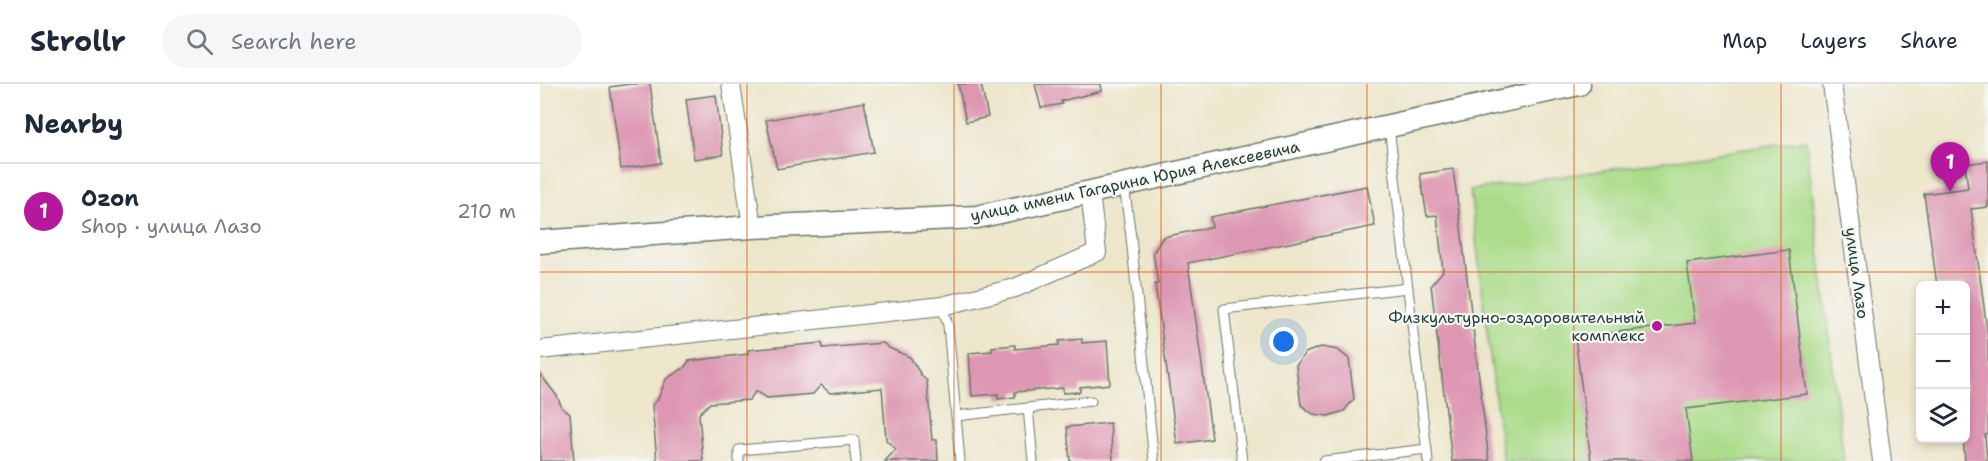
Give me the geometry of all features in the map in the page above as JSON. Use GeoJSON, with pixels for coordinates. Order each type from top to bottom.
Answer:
{"type":"FeatureCollection","features":[{"type":"Feature","properties":{"kind":"street"},"geometry":{"type":"LineString","coordinates":[[731,84],[752,227]]}},
{"type":"Feature","properties":{"kind":"street","name":"улица имени Гагарина Юрия Алексеевича"},"geometry":{"type":"LineString","coordinates":[[540,242],[752,227],[977,218],[1579,84]]}},
{"type":"Feature","properties":{"kind":"street","name":"улица Лазо"},"geometry":{"type":"LineString","coordinates":[[1832,84],[1882,461]]}},
{"type":"Feature","properties":{"kind":"street"},"geometry":{"type":"LineString","coordinates":[[540,350],[942,306],[1016,288],[1097,252],[1090,192]]}},
{"type":"Feature","properties":{"kind":"lane"},"geometry":{"type":"LineString","coordinates":[[1389,126],[1428,461]]}},
{"type":"Feature","properties":{"kind":"lane"},"geometry":{"type":"LineString","coordinates":[[1124,185],[1154,461]]}},
{"type":"Feature","properties":{"kind":"lane"},"geometry":{"type":"LineString","coordinates":[[1242,461],[1224,309],[1408,288]]}},
{"type":"Feature","properties":{"kind":"lane"},"geometry":{"type":"LineString","coordinates":[[942,306],[948,326],[960,461]]}},
{"type":"Feature","properties":{"kind":"lane"},"geometry":{"type":"LineString","coordinates":[[956,416],[1091,401]]}},
{"type":"Feature","properties":{"kind":"lane"},"geometry":{"type":"LineString","coordinates":[[1028,408],[1033,461]]}},
{"type":"Feature","properties":{"kind":"lane"},"geometry":{"type":"LineString","coordinates":[[739,461],[739,450],[854,440],[856,461]]}},
{"type":"Feature","properties":{"kind":"lane"},"geometry":{"type":"LineString","coordinates":[[1324,461],[1427,449]]}},
{"type":"Feature","properties":{"kind":"green space","name":"Физкультурно-оздоровительный комплекс"},"geometry":{"type":"Polygon","coordinates":[[[1806,140],[1844,461],[1503,461],[1470,190],[1806,140]]]}},
{"type":"Feature","properties":{"kind":"building"},"geometry":{"type":"Polygon","coordinates":[[[650,84],[661,163],[621,169],[610,87],[650,84]]]}},
{"type":"Feature","properties":{"kind":"building"},"geometry":{"type":"Polygon","coordinates":[[[958,84],[981,84],[988,117],[966,122],[958,84]]]}},
{"type":"Feature","properties":{"kind":"building"},"geometry":{"type":"Polygon","coordinates":[[[1035,84],[1101,84],[1102,91],[1041,108],[1035,84]]]}},
{"type":"Feature","properties":{"kind":"building"},"geometry":{"type":"Polygon","coordinates":[[[716,95],[723,155],[694,159],[686,99],[716,95]]]}},
{"type":"Feature","properties":{"kind":"building"},"geometry":{"type":"Polygon","coordinates":[[[864,102],[874,152],[777,169],[766,120],[864,102]]]}},
{"type":"Feature","properties":{"kind":"building"},"geometry":{"type":"Polygon","coordinates":[[[1988,161],[1988,207],[1971,209],[1988,337],[1988,434],[1985,435],[1987,461],[1965,461],[1963,443],[1970,443],[1970,281],[1936,281],[1924,194],[1968,188],[1965,164],[1988,161]]]}},
{"type":"Feature","properties":{"kind":"building"},"geometry":{"type":"Polygon","coordinates":[[[1453,169],[1489,461],[1452,461],[1431,285],[1443,271],[1437,215],[1427,216],[1420,174],[1453,169]]]}},
{"type":"Feature","properties":{"kind":"building"},"geometry":{"type":"Polygon","coordinates":[[[1367,186],[1375,226],[1188,263],[1212,439],[1177,444],[1155,284],[1158,284],[1153,253],[1163,237],[1212,227],[1210,217],[1367,186]]]}},
{"type":"Feature","properties":{"kind":"building"},"geometry":{"type":"Polygon","coordinates":[[[1789,250],[1807,394],[1686,409],[1693,461],[1591,461],[1575,337],[1695,323],[1687,263],[1789,250]]]}},
{"type":"Feature","properties":{"kind":"building"},"geometry":{"type":"Polygon","coordinates":[[[1082,339],[1082,343],[1107,341],[1110,384],[1080,387],[1080,392],[1063,393],[1063,388],[1015,392],[1015,397],[998,399],[998,394],[972,396],[969,353],[992,351],[992,347],[1015,345],[1015,349],[1059,345],[1059,341],[1082,339]]]}},
{"type":"Feature","properties":{"kind":"building"},"geometry":{"type":"Polygon","coordinates":[[[822,343],[823,348],[883,343],[910,357],[927,381],[932,440],[937,440],[938,461],[885,461],[896,449],[886,440],[882,388],[830,393],[821,385],[813,394],[767,398],[756,391],[749,400],[710,403],[699,414],[703,461],[657,461],[652,405],[658,399],[666,379],[684,368],[689,361],[748,354],[748,350],[822,343]]]}},
{"type":"Feature","properties":{"kind":"building"},"geometry":{"type":"Polygon","coordinates":[[[1321,347],[1338,350],[1349,359],[1354,399],[1344,411],[1328,416],[1313,414],[1301,405],[1296,365],[1305,353],[1321,347]]]}},
{"type":"Feature","properties":{"kind":"building"},"geometry":{"type":"Polygon","coordinates":[[[540,374],[557,396],[562,408],[570,414],[574,461],[540,461],[540,374]]]}},
{"type":"Feature","properties":{"kind":"building"},"geometry":{"type":"Polygon","coordinates":[[[1110,423],[1113,461],[1070,461],[1067,427],[1110,423]]]}},
{"type":"Feature","properties":{"kind":"place","name":"Ozon"},"geometry":{"type":"Point","coordinates":[1950,192]}},
{"type":"Feature","properties":{"kind":"place","name":"Физкультурно-оздоровительный комплекс"},"geometry":{"type":"Point","coordinates":[1657,326]}}]}
